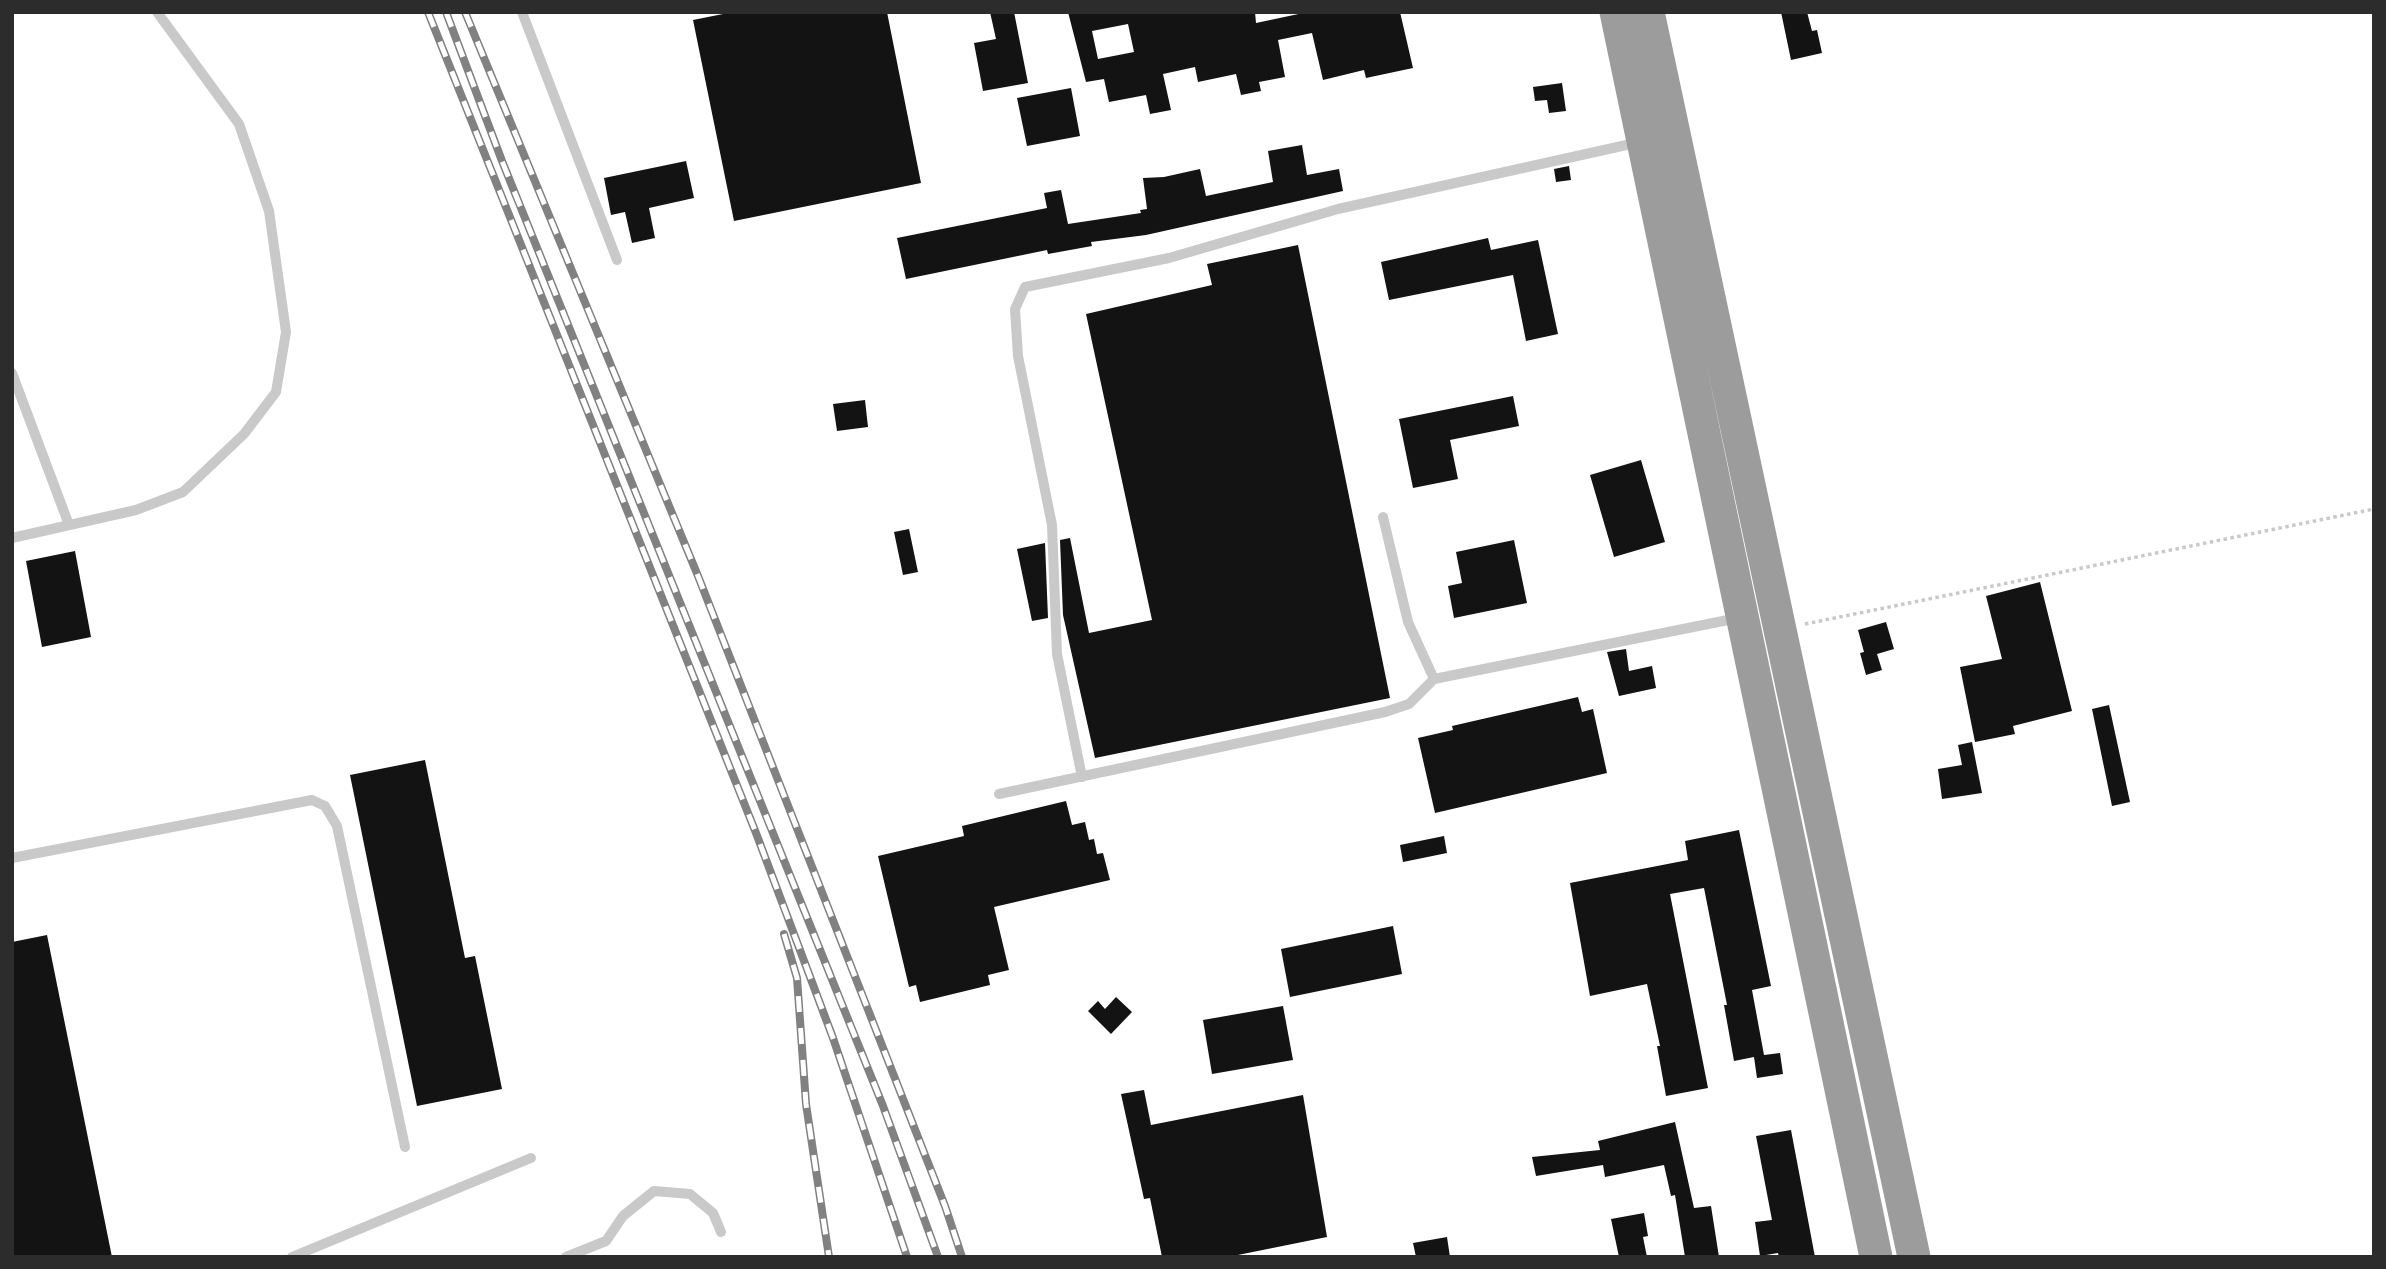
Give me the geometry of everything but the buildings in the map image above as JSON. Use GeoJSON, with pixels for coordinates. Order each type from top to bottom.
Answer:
{"type":"FeatureCollection","features":[{"type":"Feature","properties":{"kind":"highway"},"geometry":{"type":"LineString","coordinates":[[1616,12],[1876,1257]]}},
{"type":"Feature","properties":{"kind":"highway"},"geometry":{"type":"LineString","coordinates":[[1648,12],[1914,1257]]}},
{"type":"Feature","properties":{"kind":"lane"},"geometry":{"type":"LineString","coordinates":[[12,538],[136,510],[183,492],[244,434],[276,392],[286,332],[270,211],[239,124],[157,12]]}},
{"type":"Feature","properties":{"kind":"lane"},"geometry":{"type":"LineString","coordinates":[[523,12],[617,260]]}},
{"type":"Feature","properties":{"kind":"lane"},"geometry":{"type":"LineString","coordinates":[[1082,777],[1057,654],[1052,525],[1018,356],[1015,309],[1025,287],[1169,258],[1338,209],[1643,141]]}},
{"type":"Feature","properties":{"kind":"lane"},"geometry":{"type":"LineString","coordinates":[[12,373],[69,525]]}},
{"type":"Feature","properties":{"kind":"lane"},"geometry":{"type":"LineString","coordinates":[[1383,517],[1408,622],[1434,679]]}},
{"type":"Feature","properties":{"kind":"lane"},"geometry":{"type":"LineString","coordinates":[[999,794],[1385,712],[1409,704],[1434,679],[1744,617]]}},
{"type":"Feature","properties":{"kind":"lane"},"geometry":{"type":"LineString","coordinates":[[12,858],[312,800],[325,806],[337,826],[405,1147]]}},
{"type":"Feature","properties":{"kind":"lane"},"geometry":{"type":"LineString","coordinates":[[292,1257],[531,1158]]}},
{"type":"Feature","properties":{"kind":"lane"},"geometry":{"type":"LineString","coordinates":[[566,1257],[606,1241],[623,1216],[654,1191],[690,1194],[713,1213],[721,1232]]}},
{"type":"Feature","properties":{"kind":"path"},"geometry":{"type":"LineString","coordinates":[[1779,629],[2374,509]]}},
{"type":"Feature","properties":{"kind":"railway"},"geometry":{"type":"LineString","coordinates":[[428,12],[756,833],[833,1038],[907,1257]]}},
{"type":"Feature","properties":{"kind":"railway"},"geometry":{"type":"LineString","coordinates":[[446,12],[502,161],[883,1106],[938,1257]]}},
{"type":"Feature","properties":{"kind":"railway"},"geometry":{"type":"LineString","coordinates":[[465,12],[698,576],[945,1206],[962,1257]]}},
{"type":"Feature","properties":{"kind":"railway"},"geometry":{"type":"LineString","coordinates":[[784,934],[797,978],[806,1104],[829,1257]]}}]}
